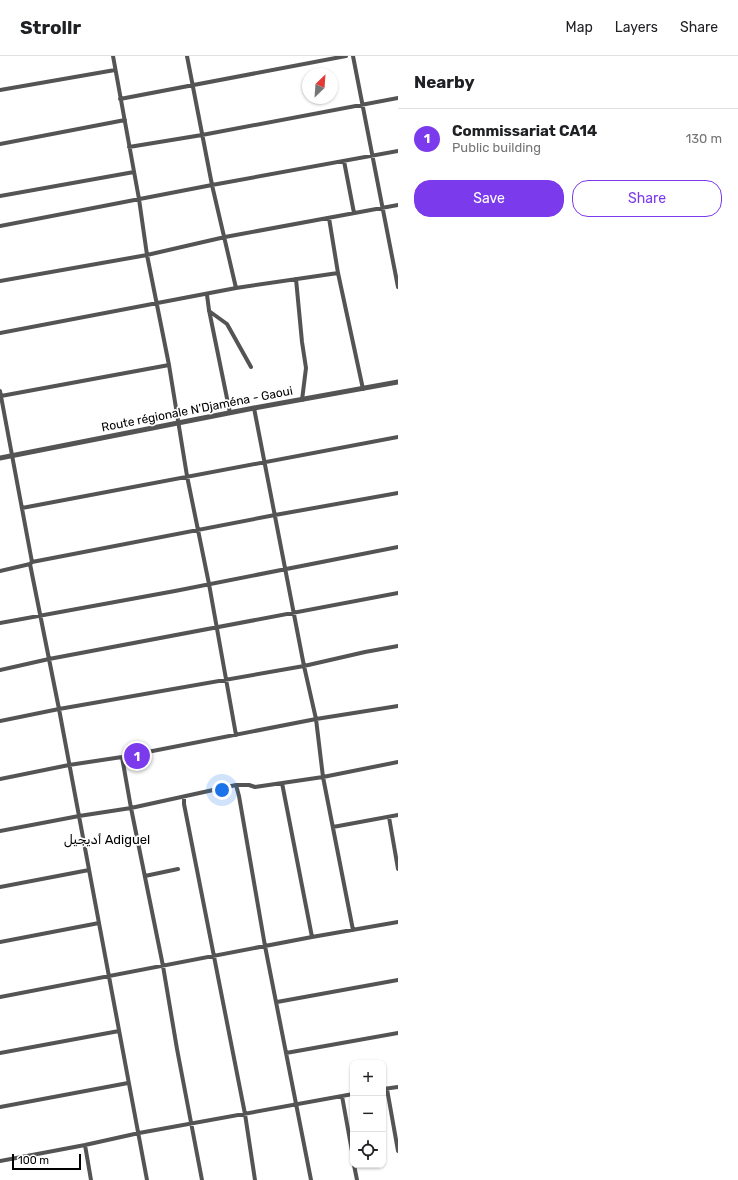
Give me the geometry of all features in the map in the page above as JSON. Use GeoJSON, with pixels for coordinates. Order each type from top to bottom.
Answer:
{"type":"FeatureCollection","features":[{"type":"Feature","properties":{"kind":"street"},"geometry":{"type":"LineString","coordinates":[[113,56],[139,199],[147,255],[169,364],[187,476],[209,584],[236,735]]}},
{"type":"Feature","properties":{"kind":"street"},"geometry":{"type":"LineString","coordinates":[[187,56],[212,184],[236,288]]}},
{"type":"Feature","properties":{"kind":"street"},"geometry":{"type":"LineString","coordinates":[[120,99],[346,56]]}},
{"type":"Feature","properties":{"kind":"street"},"geometry":{"type":"LineString","coordinates":[[353,56],[398,287]]}},
{"type":"Feature","properties":{"kind":"street"},"geometry":{"type":"LineString","coordinates":[[0,90],[115,70]]}},
{"type":"Feature","properties":{"kind":"street"},"geometry":{"type":"LineString","coordinates":[[129,147],[202,135],[398,98]]}},
{"type":"Feature","properties":{"kind":"street"},"geometry":{"type":"LineString","coordinates":[[0,144],[125,120]]}},
{"type":"Feature","properties":{"kind":"street"},"geometry":{"type":"LineString","coordinates":[[0,226],[212,184],[398,151]]}},
{"type":"Feature","properties":{"kind":"street"},"geometry":{"type":"LineString","coordinates":[[344,161],[354,213]]}},
{"type":"Feature","properties":{"kind":"street"},"geometry":{"type":"LineString","coordinates":[[0,196],[134,172]]}},
{"type":"Feature","properties":{"kind":"street"},"geometry":{"type":"LineString","coordinates":[[0,280],[147,255],[225,237],[398,205]]}},
{"type":"Feature","properties":{"kind":"street"},"geometry":{"type":"LineString","coordinates":[[329,218],[338,273],[363,389]]}},
{"type":"Feature","properties":{"kind":"street"},"geometry":{"type":"LineString","coordinates":[[0,333],[207,295],[236,288],[338,273]]}},
{"type":"Feature","properties":{"kind":"street"},"geometry":{"type":"LineString","coordinates":[[296,279],[306,368],[302,400]]}},
{"type":"Feature","properties":{"kind":"street"},"geometry":{"type":"LineString","coordinates":[[207,295],[230,413]]}},
{"type":"Feature","properties":{"kind":"street"},"geometry":{"type":"LineString","coordinates":[[209,310],[227,324],[251,367]]}},
{"type":"Feature","properties":{"kind":"street"},"geometry":{"type":"LineString","coordinates":[[147,1180],[0,393],[93,379],[169,364]]}},
{"type":"Feature","properties":{"kind":"street","name":"Route régionale N'Djaména - Gaoui"},"geometry":{"type":"LineString","coordinates":[[0,458],[254,408],[398,382]]}},
{"type":"Feature","properties":{"kind":"street"},"geometry":{"type":"LineString","coordinates":[[254,408],[304,666],[316,719],[323,777],[353,930]]}},
{"type":"Feature","properties":{"kind":"street"},"geometry":{"type":"LineString","coordinates":[[22,508],[398,437]]}},
{"type":"Feature","properties":{"kind":"street"},"geometry":{"type":"LineString","coordinates":[[0,571],[31,563],[198,530],[398,493]]}},
{"type":"Feature","properties":{"kind":"street"},"geometry":{"type":"LineString","coordinates":[[0,623],[285,570],[398,547]]}},
{"type":"Feature","properties":{"kind":"street"},"geometry":{"type":"LineString","coordinates":[[0,670],[50,659],[398,593]]}},
{"type":"Feature","properties":{"kind":"street"},"geometry":{"type":"LineString","coordinates":[[0,721],[304,666],[398,646]]}},
{"type":"Feature","properties":{"kind":"street"},"geometry":{"type":"LineString","coordinates":[[0,779],[316,719],[398,706]]}},
{"type":"Feature","properties":{"kind":"street"},"geometry":{"type":"LineString","coordinates":[[122,757],[163,966],[202,1180]]}},
{"type":"Feature","properties":{"kind":"street"},"geometry":{"type":"LineString","coordinates":[[0,831],[131,808],[236,785],[255,787],[323,777],[398,762]]}},
{"type":"Feature","properties":{"kind":"street"},"geometry":{"type":"LineString","coordinates":[[282,783],[312,938]]}},
{"type":"Feature","properties":{"kind":"street"},"geometry":{"type":"LineString","coordinates":[[236,785],[240,796],[266,946],[311,1180]]}},
{"type":"Feature","properties":{"kind":"street"},"geometry":{"type":"LineString","coordinates":[[184,797],[184,804],[245,1114],[255,1180]]}},
{"type":"Feature","properties":{"kind":"street"},"geometry":{"type":"LineString","coordinates":[[333,827],[398,815]]}},
{"type":"Feature","properties":{"kind":"street"},"geometry":{"type":"LineString","coordinates":[[389,816],[398,869]]}},
{"type":"Feature","properties":{"kind":"street"},"geometry":{"type":"LineString","coordinates":[[145,876],[178,869]]}},
{"type":"Feature","properties":{"kind":"street"},"geometry":{"type":"LineString","coordinates":[[0,887],[89,870]]}},
{"type":"Feature","properties":{"kind":"street"},"geometry":{"type":"LineString","coordinates":[[0,997],[398,922]]}},
{"type":"Feature","properties":{"kind":"street"},"geometry":{"type":"LineString","coordinates":[[0,942],[99,923]]}},
{"type":"Feature","properties":{"kind":"street"},"geometry":{"type":"LineString","coordinates":[[277,1002],[398,980]]}},
{"type":"Feature","properties":{"kind":"street"},"geometry":{"type":"LineString","coordinates":[[0,1053],[120,1031]]}},
{"type":"Feature","properties":{"kind":"street"},"geometry":{"type":"LineString","coordinates":[[286,1053],[398,1033]]}},
{"type":"Feature","properties":{"kind":"street"},"geometry":{"type":"LineString","coordinates":[[0,1107],[128,1083]]}},
{"type":"Feature","properties":{"kind":"street"},"geometry":{"type":"LineString","coordinates":[[386,1089],[398,1087]]}},
{"type":"Feature","properties":{"kind":"street"},"geometry":{"type":"LineString","coordinates":[[386,1094],[398,1151]]}},
{"type":"Feature","properties":{"kind":"street"},"geometry":{"type":"LineString","coordinates":[[0,1161],[139,1133],[350,1095]]}},
{"type":"Feature","properties":{"kind":"street"},"geometry":{"type":"LineString","coordinates":[[342,1096],[350,1140]]}},
{"type":"Feature","properties":{"kind":"street"},"geometry":{"type":"LineString","coordinates":[[85,1145],[92,1180]]}},
{"type":"Feature","properties":{"kind":"street"},"geometry":{"type":"LineString","coordinates":[[355,1168],[357,1180]]}},
{"type":"Feature","properties":{"kind":"place","name":"Commissariat CA14"},"geometry":{"type":"Point","coordinates":[137,756]}},
{"type":"Feature","properties":{"kind":"district","name":"أديجيل Adiguel"},"geometry":{"type":"Point","coordinates":[107,839]}}]}
